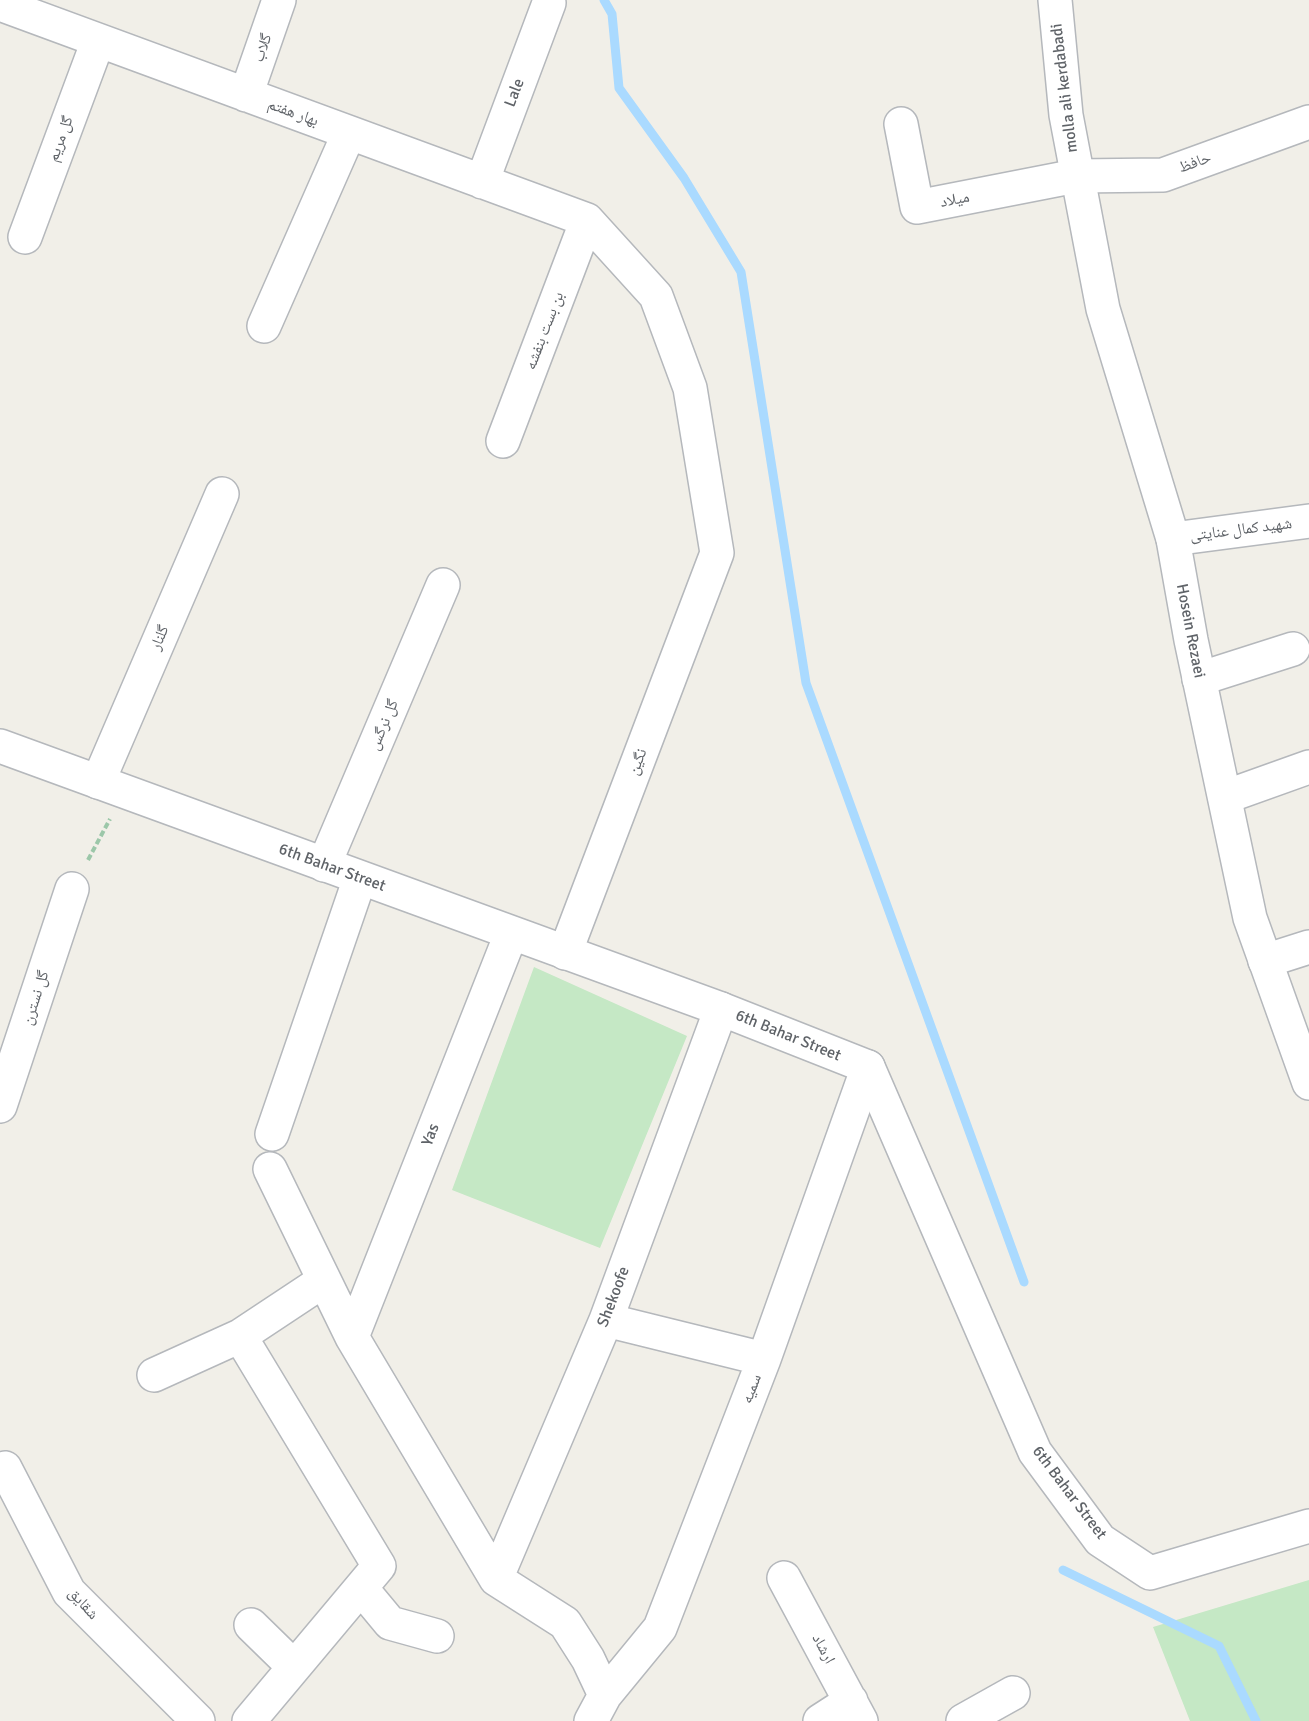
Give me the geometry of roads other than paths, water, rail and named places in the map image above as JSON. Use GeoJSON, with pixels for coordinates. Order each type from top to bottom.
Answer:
{"type":"FeatureCollection","features":[{"type":"Feature","properties":{"kind":"street","name":"گلاب"},"geometry":{"type":"LineString","coordinates":[[246,95],[279,0]]}},
{"type":"Feature","properties":{"kind":"street","name":"molla ali kerdabadi"},"geometry":{"type":"LineString","coordinates":[[1055,0],[1066,115],[1076,176]]}},
{"type":"Feature","properties":{"kind":"street","name":"Lale"},"geometry":{"type":"LineString","coordinates":[[482,182],[549,3]]}},
{"type":"Feature","properties":{"kind":"street","name":"بهار هفتم"},"geometry":{"type":"LineString","coordinates":[[0,4],[587,220]]}},
{"type":"Feature","properties":{"kind":"street","name":"گل مریم"},"geometry":{"type":"LineString","coordinates":[[25,237],[98,41]]}},
{"type":"Feature","properties":{"kind":"street","name":"حافظ"},"geometry":{"type":"LineString","coordinates":[[1076,176],[1162,175],[1309,122]]}},
{"type":"Feature","properties":{"kind":"street","name":"میلاد"},"geometry":{"type":"LineString","coordinates":[[901,124],[917,207],[1076,176]]}},
{"type":"Feature","properties":{"kind":"street"},"geometry":{"type":"LineString","coordinates":[[264,326],[350,134]]}},
{"type":"Feature","properties":{"kind":"street","name":"Hosein Rezaei"},"geometry":{"type":"LineString","coordinates":[[1076,176],[1103,309],[1173,539],[1199,679],[1250,918],[1309,1083]]}},
{"type":"Feature","properties":{"kind":"street","name":"بن بست بنفشه"},"geometry":{"type":"LineString","coordinates":[[503,441],[587,220]]}},
{"type":"Feature","properties":{"kind":"street","name":"نگین"},"geometry":{"type":"LineString","coordinates":[[565,953],[717,553],[690,388],[656,296],[587,220]]}},
{"type":"Feature","properties":{"kind":"street","name":"گلنار"},"geometry":{"type":"LineString","coordinates":[[111,787],[222,494]]}},
{"type":"Feature","properties":{"kind":"street","name":"شهید کمال عنایتی"},"geometry":{"type":"LineString","coordinates":[[1173,539],[1309,521]]}},
{"type":"Feature","properties":{"kind":"street","name":"گل نرگس"},"geometry":{"type":"LineString","coordinates":[[324,865],[443,585]]}},
{"type":"Feature","properties":{"kind":"street"},"geometry":{"type":"LineString","coordinates":[[1199,679],[1293,649]]}},
{"type":"Feature","properties":{"kind":"street","name":"6th Bahar Street"},"geometry":{"type":"LineString","coordinates":[[0,746],[721,1009],[868,1067],[1035,1452],[1100,1540],[1150,1573],[1309,1526]]}},
{"type":"Feature","properties":{"kind":"street"},"geometry":{"type":"LineString","coordinates":[[1225,797],[1309,767]]}},
{"type":"Feature","properties":{"kind":"street"},"geometry":{"type":"LineString","coordinates":[[272,1134],[360,878]]}},
{"type":"Feature","properties":{"kind":"street","name":"گل نسترن"},"geometry":{"type":"LineString","coordinates":[[0,1106],[72,889]]}},
{"type":"Feature","properties":{"kind":"street","name":"Yas"},"geometry":{"type":"LineString","coordinates":[[352,1337],[511,933]]}},
{"type":"Feature","properties":{"kind":"street"},"geometry":{"type":"LineString","coordinates":[[1265,961],[1309,946]]}},
{"type":"Feature","properties":{"kind":"street","name":"Shekoofe"},"geometry":{"type":"LineString","coordinates":[[496,1579],[606,1320],[721,1009]]}},
{"type":"Feature","properties":{"kind":"street","name":"سمیه"},"geometry":{"type":"LineString","coordinates":[[598,1708],[660,1628],[764,1359],[868,1067]]}},
{"type":"Feature","properties":{"kind":"street"},"geometry":{"type":"LineString","coordinates":[[270,1169],[352,1337],[496,1579],[565,1623],[588,1659],[598,1708]]}},
{"type":"Feature","properties":{"kind":"street"},"geometry":{"type":"LineString","coordinates":[[154,1375],[240,1336],[323,1281]]}},
{"type":"Feature","properties":{"kind":"street"},"geometry":{"type":"LineString","coordinates":[[606,1320],[764,1359]]}},
{"type":"Feature","properties":{"kind":"street"},"geometry":{"type":"LineString","coordinates":[[240,1336],[379,1566],[249,1721]]}},
{"type":"Feature","properties":{"kind":"street","name":"شقایق"},"geometry":{"type":"LineString","coordinates":[[0,1472],[5,1468],[69,1592],[198,1721]]}},
{"type":"Feature","properties":{"kind":"street","name":"ارشاد"},"geometry":{"type":"LineString","coordinates":[[784,1578],[856,1711]]}},
{"type":"Feature","properties":{"kind":"street"},"geometry":{"type":"LineString","coordinates":[[361,1588],[390,1623],[436,1636]]}},
{"type":"Feature","properties":{"kind":"street"},"geometry":{"type":"LineString","coordinates":[[251,1625],[294,1667]]}},
{"type":"Feature","properties":{"kind":"street"},"geometry":{"type":"LineString","coordinates":[[963,1721],[1013,1693]]}},
{"type":"Feature","properties":{"kind":"street"},"geometry":{"type":"LineString","coordinates":[[820,1721],[856,1711]]}},
{"type":"Feature","properties":{"kind":"waterway"},"geometry":{"type":"LineString","coordinates":[[604,0],[612,14],[619,88],[684,178],[741,272],[806,683],[1024,1282]]}},
{"type":"Feature","properties":{"kind":"waterway"},"geometry":{"type":"LineString","coordinates":[[1063,1570],[1219,1646],[1256,1721]]}}]}
